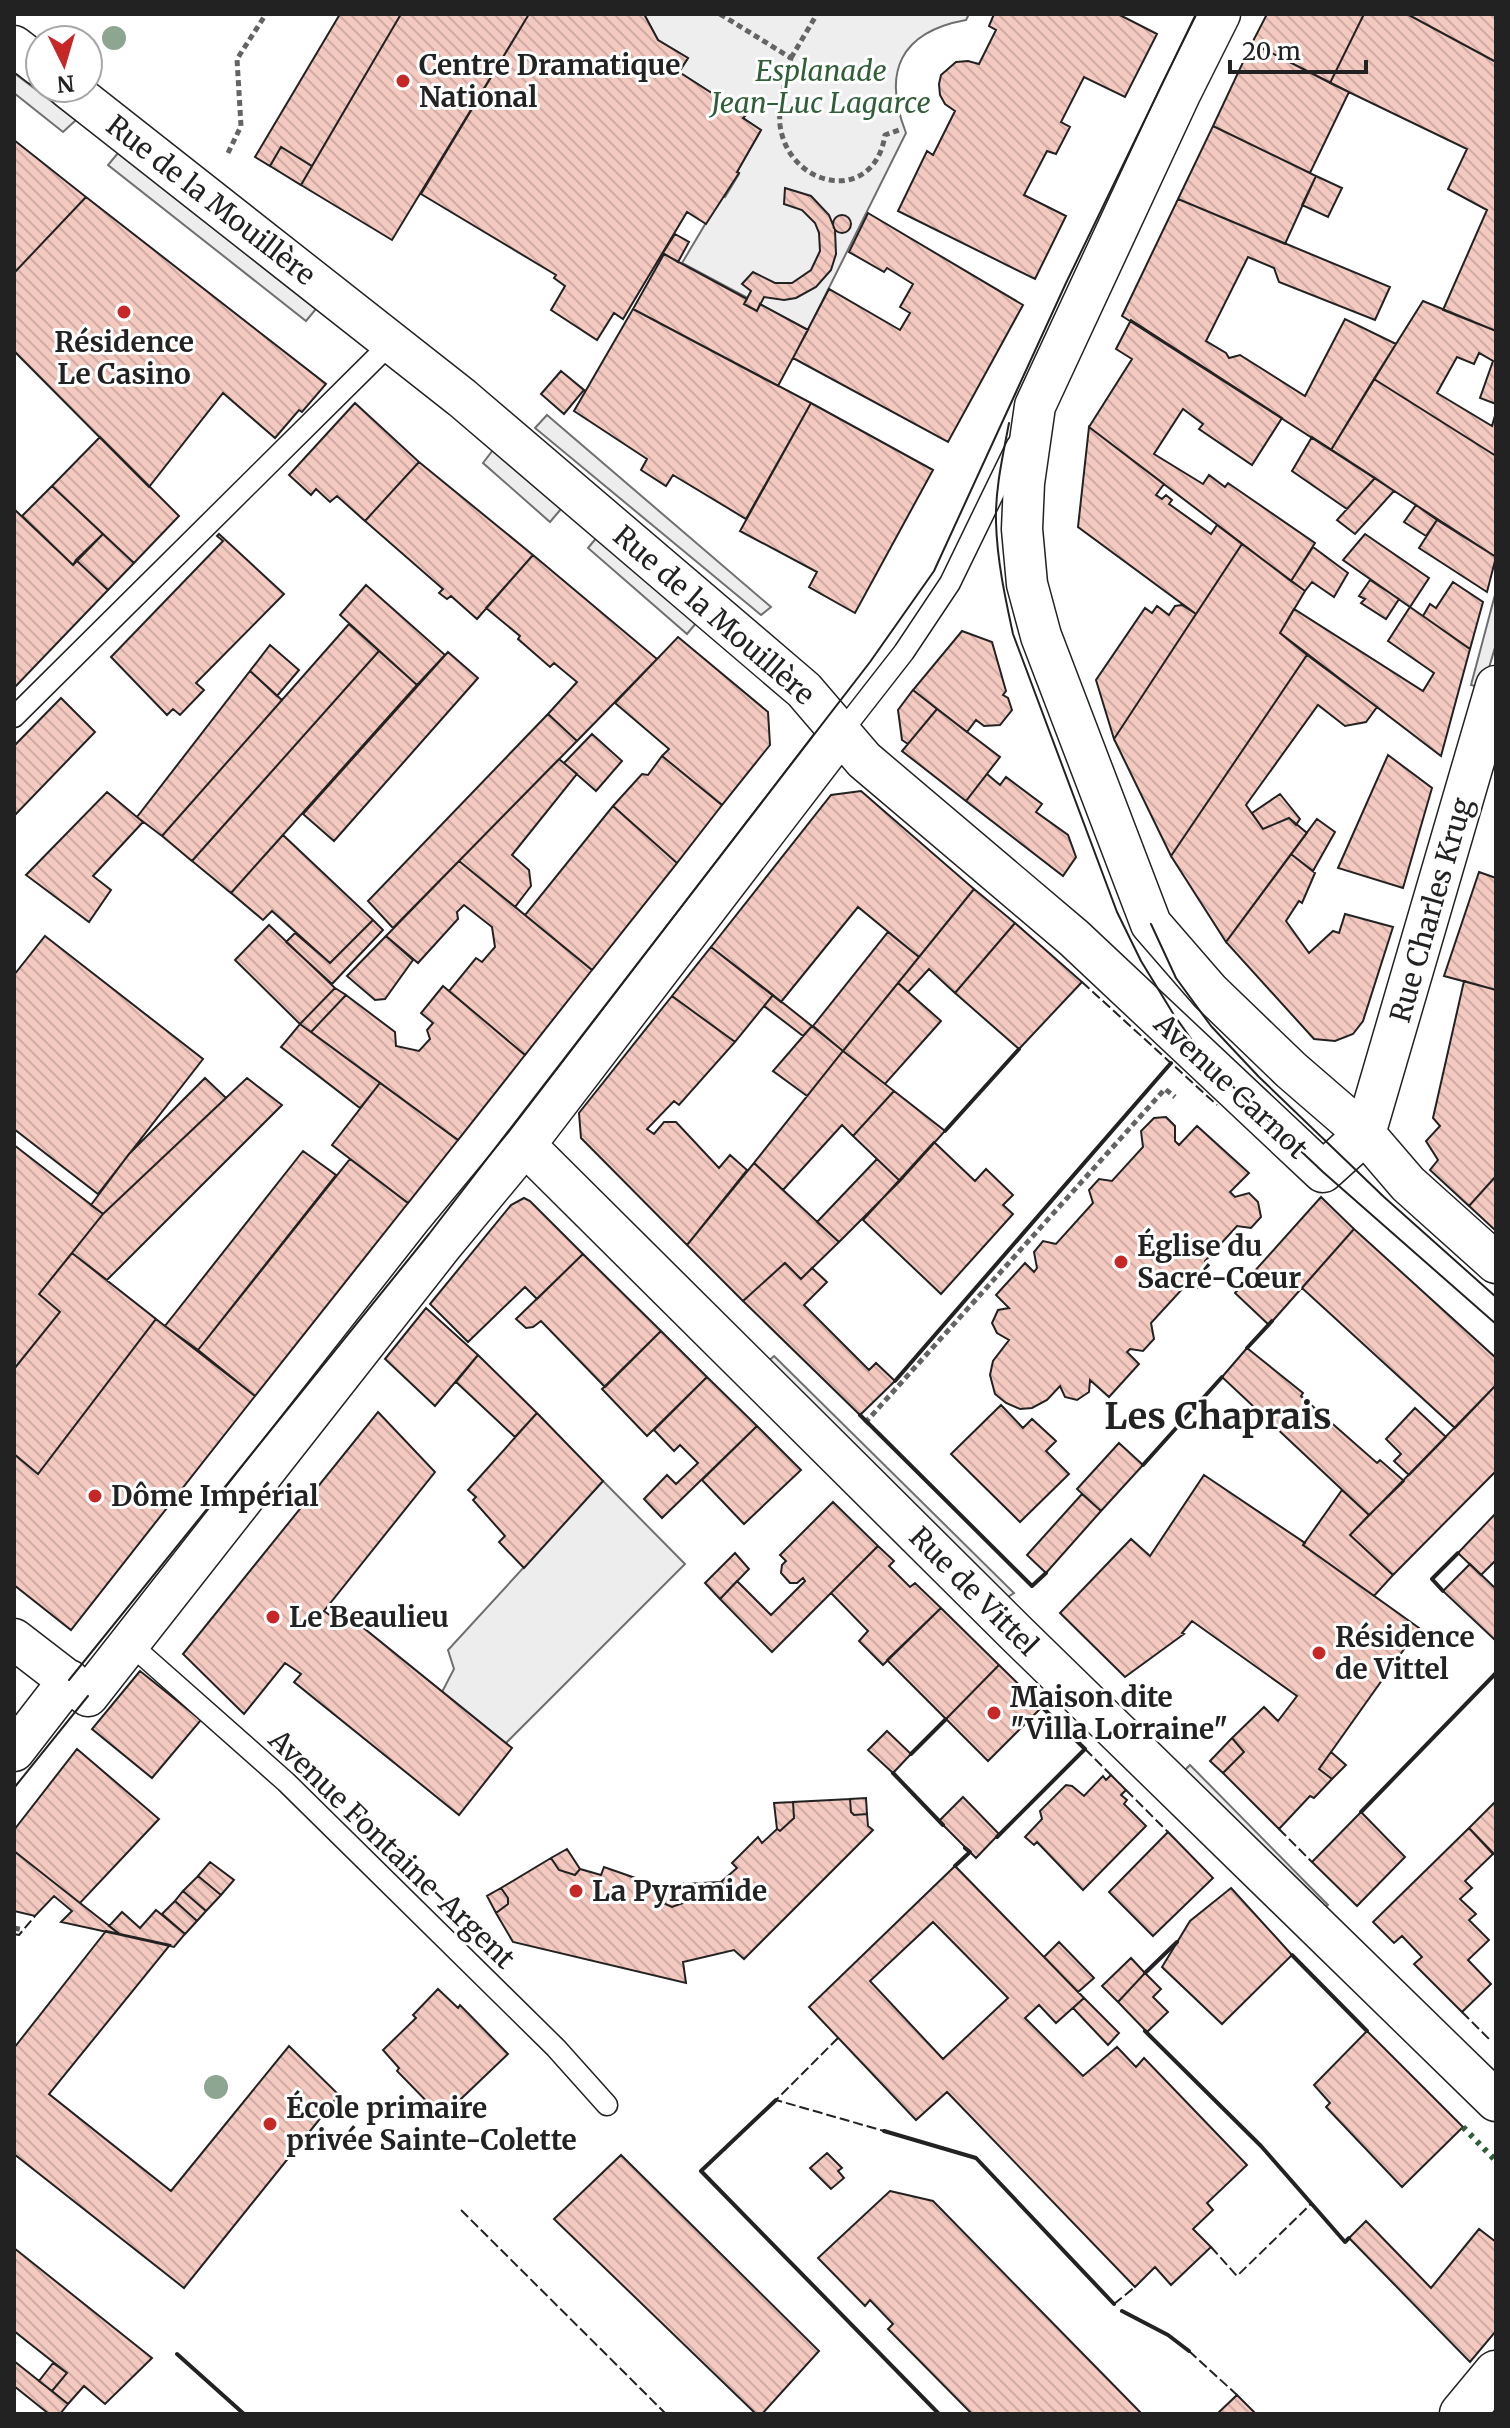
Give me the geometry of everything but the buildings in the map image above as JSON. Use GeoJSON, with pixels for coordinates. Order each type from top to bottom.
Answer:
{"type":"FeatureCollection","features":[{"type":"Feature","properties":{"kind":"main road"},"geometry":{"type":"LineString","coordinates":[[1462,2414],[1496,2373]]}},
{"type":"Feature","properties":{"kind":"street"},"geometry":{"type":"LineString","coordinates":[[1035,406],[1220,14]]}},
{"type":"Feature","properties":{"kind":"street","name":"Rue de la Mouillère"},"geometry":{"type":"LineString","coordinates":[[88,104],[481,414],[804,690],[864,760],[1099,961]]}},
{"type":"Feature","properties":{"kind":"street","name":"Avenue Carnot"},"geometry":{"type":"LineString","coordinates":[[1035,406],[1024,483],[1022,529],[1027,584],[1041,636],[1151,924],[1210,992],[1291,1070],[1365,1134],[1408,1184],[1496,1263]]}},
{"type":"Feature","properties":{"kind":"street","name":"Rue Charles Krug"},"geometry":{"type":"LineString","coordinates":[[1365,1134],[1496,686]]}},
{"type":"Feature","properties":{"kind":"street"},"geometry":{"type":"LineString","coordinates":[[14,1751],[129,1643],[443,1244],[525,1145],[840,734]]}},
{"type":"Feature","properties":{"kind":"street","name":"Avenue Carnot"},"geometry":{"type":"LineString","coordinates":[[1099,961],[1323,1172],[1365,1134]]}},
{"type":"Feature","properties":{"kind":"street","name":"Rue de Vittel"},"geometry":{"type":"LineString","coordinates":[[525,1145],[1016,1633],[1496,2101]]}},
{"type":"Feature","properties":{"kind":"street"},"geometry":{"type":"LineString","coordinates":[[14,1639],[78,1688]]}},
{"type":"Feature","properties":{"kind":"lane"},"geometry":{"type":"LineString","coordinates":[[14,717],[392,342]]}},
{"type":"Feature","properties":{"kind":"lane"},"geometry":{"type":"LineString","coordinates":[[840,734],[904,652],[950,583],[1035,406]]}},
{"type":"Feature","properties":{"kind":"lane","name":"Avenue Fontaine-Argent"},"geometry":{"type":"LineString","coordinates":[[129,1643],[286,1782],[556,2048],[607,2105]]}},
{"type":"Feature","properties":{"kind":"path"},"geometry":{"type":"LineString","coordinates":[[228,153],[241,126],[237,59],[266,14]]}},
{"type":"Feature","properties":{"kind":"path"},"geometry":{"type":"LineString","coordinates":[[720,14],[791,58]]}},
{"type":"Feature","properties":{"kind":"path"},"geometry":{"type":"LineString","coordinates":[[817,14],[791,58],[780,107],[780,126],[786,148],[794,161],[813,176],[833,181],[860,177],[880,155],[885,135],[899,130]]}},
{"type":"Feature","properties":{"kind":"path"},"geometry":{"type":"LineString","coordinates":[[867,1422],[1165,1089],[1177,1099]]}},
{"type":"Feature","properties":{"kind":"path"},"geometry":{"type":"LineString","coordinates":[[14,1928],[23,1930]]}},
{"type":"Feature","properties":{"kind":"green space","name":"Esplanade Jean-Luc Lagarce"},"geometry":{"type":"Polygon","coordinates":[[[644,14],[969,14],[966,20],[925,34],[902,58],[896,91],[906,133],[808,330],[682,263],[722,196],[725,197],[739,174],[737,172],[761,130],[743,118],[745,115],[679,72],[688,58],[658,40],[644,14]]]}},
{"type":"Feature","properties":{"kind":"shaded area"},"geometry":{"type":"Polygon","coordinates":[[[14,73],[24,81],[24,101],[14,93],[14,73]]]}},
{"type":"Feature","properties":{"kind":"shaded area"},"geometry":{"type":"Polygon","coordinates":[[[28,104],[55,104],[76,120],[63,132],[28,104]]]}},
{"type":"Feature","properties":{"kind":"shaded area"},"geometry":{"type":"Polygon","coordinates":[[[118,153],[316,309],[306,321],[108,165],[118,153]]]}},
{"type":"Feature","properties":{"kind":"shaded area"},"geometry":{"type":"Polygon","coordinates":[[[547,415],[771,607],[761,615],[535,428],[547,415]]]}},
{"type":"Feature","properties":{"kind":"shaded area"},"geometry":{"type":"Polygon","coordinates":[[[493,450],[561,509],[550,522],[483,463],[493,450]]]}},
{"type":"Feature","properties":{"kind":"shaded area"},"geometry":{"type":"Polygon","coordinates":[[[598,536],[697,622],[687,634],[588,548],[598,536]]]}},
{"type":"Feature","properties":{"kind":"shaded area"},"geometry":{"type":"Polygon","coordinates":[[[1496,591],[1496,644],[1483,688],[1471,685],[1496,591]]]}},
{"type":"Feature","properties":{"kind":"shaded area"},"geometry":{"type":"Polygon","coordinates":[[[774,1356],[1014,1593],[1003,1600],[764,1365],[774,1356]]]}},
{"type":"Feature","properties":{"kind":"shaded area"},"geometry":{"type":"Polygon","coordinates":[[[603,1481],[685,1564],[505,1744],[442,1692],[454,1669],[448,1650],[603,1481]]]}},
{"type":"Feature","properties":{"kind":"shaded area"},"geometry":{"type":"Polygon","coordinates":[[[1190,1765],[1328,1905],[1320,1911],[1180,1775],[1190,1765]]]}},
{"type":"Feature","properties":{"kind":"tram line"},"geometry":{"type":"LineString","coordinates":[[69,1680],[429,1234],[870,662],[934,571],[1066,283],[1196,14]]}},
{"type":"Feature","properties":{"kind":"tram line"},"geometry":{"type":"LineString","coordinates":[[1009,423],[998,485],[996,522],[1004,592],[1013,634],[1117,912],[1141,961],[1209,1064],[1323,1172],[1496,1324]]}},
{"type":"Feature","properties":{"kind":"tram line"},"geometry":{"type":"LineString","coordinates":[[1151,924],[1176,978],[1211,1026],[1259,1077],[1384,1197],[1496,1297]]}},
{"type":"Feature","properties":{"kind":"tram line"},"geometry":{"type":"LineString","coordinates":[[14,1788],[88,1696]]}},
{"type":"Feature","properties":{"kind":"hedge"},"geometry":{"type":"LineString","coordinates":[[1463,2127],[1496,2161]]}},
{"type":"Feature","properties":{"kind":"fence"},"geometry":{"type":"LineString","coordinates":[[1082,982],[1217,1105]]}},
{"type":"Feature","properties":{"kind":"fence"},"geometry":{"type":"LineString","coordinates":[[1085,1749],[1111,1775]]}},
{"type":"Feature","properties":{"kind":"fence"},"geometry":{"type":"LineString","coordinates":[[1126,1790],[1168,1832]]}},
{"type":"Feature","properties":{"kind":"fence"},"geometry":{"type":"LineString","coordinates":[[1279,1829],[1312,1862]]}},
{"type":"Feature","properties":{"kind":"fence"},"geometry":{"type":"LineString","coordinates":[[14,1934],[19,1935],[35,1916]]}},
{"type":"Feature","properties":{"kind":"fence"},"geometry":{"type":"LineString","coordinates":[[1462,2012],[1491,2041]]}},
{"type":"Feature","properties":{"kind":"fence"},"geometry":{"type":"LineString","coordinates":[[838,2038],[776,2100],[884,2131]]}},
{"type":"Feature","properties":{"kind":"fence"},"geometry":{"type":"LineString","coordinates":[[1211,2247],[1237,2276],[1312,2203]]}},
{"type":"Feature","properties":{"kind":"fence"},"geometry":{"type":"LineString","coordinates":[[461,2210],[666,2414]]}},
{"type":"Feature","properties":{"kind":"fence"},"geometry":{"type":"LineString","coordinates":[[1114,2304],[1135,2287]]}},
{"type":"Feature","properties":{"kind":"fence"},"geometry":{"type":"LineString","coordinates":[[1189,2351],[1237,2395]]}},
{"type":"Feature","properties":{"kind":"wall"},"geometry":{"type":"LineString","coordinates":[[945,1131],[1019,1049]]}},
{"type":"Feature","properties":{"kind":"wall"},"geometry":{"type":"LineString","coordinates":[[895,1381],[1171,1063]]}},
{"type":"Feature","properties":{"kind":"wall"},"geometry":{"type":"LineString","coordinates":[[1247,1348],[1272,1321]]}},
{"type":"Feature","properties":{"kind":"wall"},"geometry":{"type":"LineString","coordinates":[[1143,1465],[1222,1377]]}},
{"type":"Feature","properties":{"kind":"wall"},"geometry":{"type":"LineString","coordinates":[[860,1415],[1032,1586],[1046,1573]]}},
{"type":"Feature","properties":{"kind":"wall"},"geometry":{"type":"LineString","coordinates":[[1443,1591],[1432,1579],[1458,1553]]}},
{"type":"Feature","properties":{"kind":"wall"},"geometry":{"type":"LineString","coordinates":[[1361,1812],[1496,1673]]}},
{"type":"Feature","properties":{"kind":"wall"},"geometry":{"type":"LineString","coordinates":[[997,1837],[1085,1749],[1042,1707]]}},
{"type":"Feature","properties":{"kind":"wall"},"geometry":{"type":"LineString","coordinates":[[911,1754],[946,1719]]}},
{"type":"Feature","properties":{"kind":"wall"},"geometry":{"type":"LineString","coordinates":[[893,1773],[943,1825]]}},
{"type":"Feature","properties":{"kind":"wall"},"geometry":{"type":"LineString","coordinates":[[955,1866],[970,1852],[965,1848]]}},
{"type":"Feature","properties":{"kind":"wall"},"geometry":{"type":"LineString","coordinates":[[1145,1973],[1177,1942]]}},
{"type":"Feature","properties":{"kind":"wall"},"geometry":{"type":"LineString","coordinates":[[1292,1955],[1367,2031]]}},
{"type":"Feature","properties":{"kind":"wall"},"geometry":{"type":"LineString","coordinates":[[1145,2031],[1261,2146],[1345,2242],[1349,2238]]}},
{"type":"Feature","properties":{"kind":"wall"},"geometry":{"type":"LineString","coordinates":[[776,2100],[701,2171],[939,2414]]}},
{"type":"Feature","properties":{"kind":"wall"},"geometry":{"type":"LineString","coordinates":[[884,2131],[976,2158],[1114,2304]]}},
{"type":"Feature","properties":{"kind":"wall"},"geometry":{"type":"LineString","coordinates":[[1122,2311],[1168,2335],[1189,2351]]}},
{"type":"Feature","properties":{"kind":"wall"},"geometry":{"type":"LineString","coordinates":[[177,2354],[244,2414]]}},
{"type":"Feature","properties":{"kind":"place","name":"Centre Dramatique National"},"geometry":{"type":"Point","coordinates":[403,81]}},
{"type":"Feature","properties":{"kind":"place","name":"Résidence Le Casino"},"geometry":{"type":"Point","coordinates":[124,312]}},
{"type":"Feature","properties":{"kind":"place","name":"Église du Sacré-Cœur"},"geometry":{"type":"Point","coordinates":[1121,1262]}},
{"type":"Feature","properties":{"kind":"place","name":"Dôme Impérial"},"geometry":{"type":"Point","coordinates":[95,1496]}},
{"type":"Feature","properties":{"kind":"place","name":"Le Beaulieu"},"geometry":{"type":"Point","coordinates":[273,1617]}},
{"type":"Feature","properties":{"kind":"place","name":"Résidence de Vittel"},"geometry":{"type":"Point","coordinates":[1319,1653]}},
{"type":"Feature","properties":{"kind":"place","name":"Maison dite \"Villa Lorraine\""},"geometry":{"type":"Point","coordinates":[994,1713]}},
{"type":"Feature","properties":{"kind":"place","name":"La Pyramide"},"geometry":{"type":"Point","coordinates":[576,1891]}},
{"type":"Feature","properties":{"kind":"place","name":"École primaire privée Sainte-Colette"},"geometry":{"type":"Point","coordinates":[270,2124]}},
{"type":"Feature","properties":{"kind":"district","name":"Les Chaprais"},"geometry":{"type":"Point","coordinates":[1218,1416]}}]}
